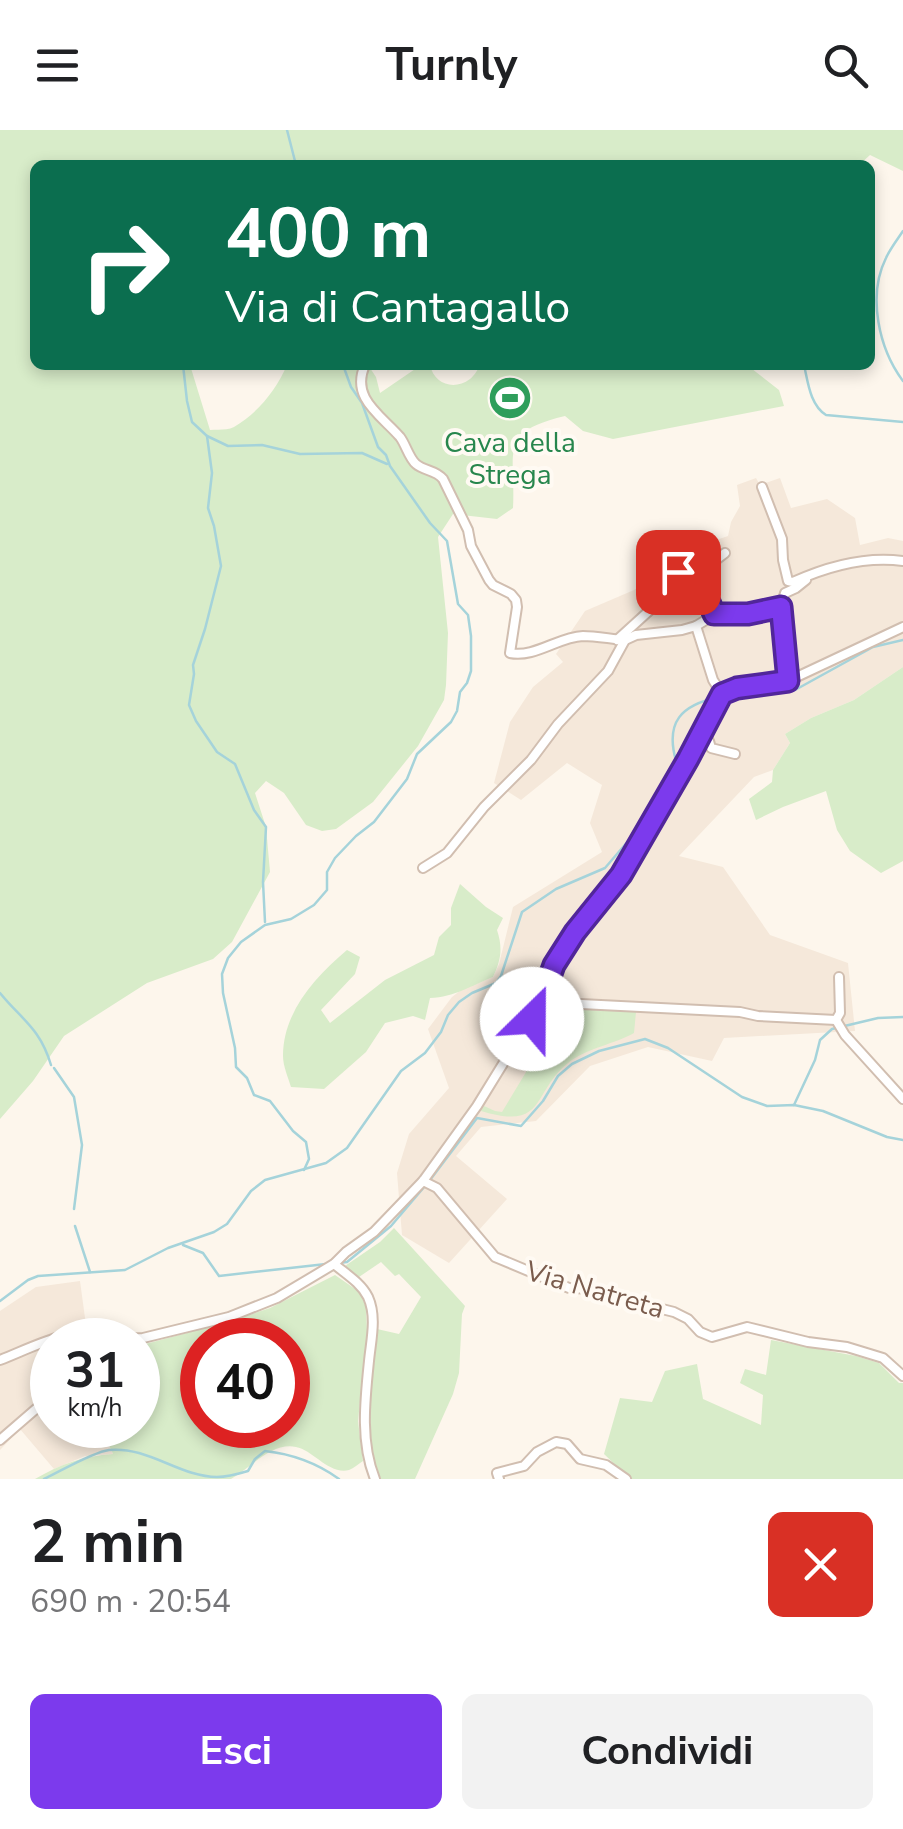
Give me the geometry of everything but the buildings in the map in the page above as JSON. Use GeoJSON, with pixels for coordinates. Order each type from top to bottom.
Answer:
{"type":"FeatureCollection","features":[{"type":"Feature","properties":{"kind":"street"},"geometry":{"type":"LineString","coordinates":[[364,370],[361,388],[373,411],[403,441],[416,464],[444,479],[489,580],[516,600],[510,653],[528,653],[582,636],[621,640],[682,630],[714,614],[748,614],[781,607]]}},
{"type":"Feature","properties":{"kind":"street"},"geometry":{"type":"LineString","coordinates":[[762,487],[782,540],[788,581],[860,562],[903,561]]}},
{"type":"Feature","properties":{"kind":"street"},"geometry":{"type":"LineString","coordinates":[[714,614],[699,574],[724,554]]}},
{"type":"Feature","properties":{"kind":"street"},"geometry":{"type":"LineString","coordinates":[[678,572],[687,584],[704,589]]}},
{"type":"Feature","properties":{"kind":"street"},"geometry":{"type":"LineString","coordinates":[[788,681],[781,607],[785,592],[796,588],[807,576]]}},
{"type":"Feature","properties":{"kind":"street"},"geometry":{"type":"LineString","coordinates":[[422,868],[447,853],[531,760],[558,724],[608,671],[621,640],[650,610],[687,584]]}},
{"type":"Feature","properties":{"kind":"street"},"geometry":{"type":"LineString","coordinates":[[677,592],[695,597],[704,589]]}},
{"type":"Feature","properties":{"kind":"street"},"geometry":{"type":"LineString","coordinates":[[696,626],[720,697]]}},
{"type":"Feature","properties":{"kind":"street"},"geometry":{"type":"LineString","coordinates":[[160,1335],[229,1317],[277,1298],[336,1262],[426,1183],[541,1002],[562,952],[621,875],[720,697],[737,688],[788,681],[903,627]]}},
{"type":"Feature","properties":{"kind":"street"},"geometry":{"type":"LineString","coordinates":[[699,737],[710,742],[712,748],[735,754]]}},
{"type":"Feature","properties":{"kind":"street"},"geometry":{"type":"LineString","coordinates":[[541,1002],[740,1012],[830,1022],[840,1012],[839,977]]}},
{"type":"Feature","properties":{"kind":"street"},"geometry":{"type":"LineString","coordinates":[[836,1020],[903,1099]]}},
{"type":"Feature","properties":{"kind":"street","name":"Via Natreta"},"geometry":{"type":"LineString","coordinates":[[426,1183],[437,1188],[495,1258],[539,1277],[569,1288],[597,1289],[674,1312],[712,1337],[747,1327],[847,1347],[883,1358],[903,1376]]}},
{"type":"Feature","properties":{"kind":"street"},"geometry":{"type":"LineString","coordinates":[[336,1262],[359,1284],[370,1304],[372,1334],[364,1415],[375,1479]]}},
{"type":"Feature","properties":{"kind":"street"},"geometry":{"type":"LineString","coordinates":[[0,1360],[30,1348]]}},
{"type":"Feature","properties":{"kind":"street"},"geometry":{"type":"LineString","coordinates":[[0,1440],[30,1413]]}},
{"type":"Feature","properties":{"kind":"street"},"geometry":{"type":"LineString","coordinates":[[499,1479],[497,1474],[524,1466],[556,1442],[567,1444],[580,1459],[606,1464],[626,1479]]}},
{"type":"Feature","properties":{"kind":"shaded area"},"geometry":{"type":"Polygon","coordinates":[[[756,478],[760,485],[780,478],[791,508],[827,499],[855,518],[860,545],[888,538],[903,541],[903,667],[854,700],[785,734],[790,743],[773,770],[754,777],[679,856],[723,867],[770,935],[848,963],[855,1031],[724,1038],[712,1061],[648,1047],[590,1066],[536,1121],[481,1127],[456,1156],[507,1199],[449,1263],[402,1235],[397,1173],[409,1134],[449,1088],[428,1029],[452,997],[493,977],[513,907],[602,852],[590,823],[602,785],[567,763],[521,800],[494,783],[510,722],[533,687],[563,662],[556,654],[585,611],[634,590],[701,545],[728,536],[740,506],[737,485],[756,478]]]}},
{"type":"Feature","properties":{"kind":"shaded area"},"geometry":{"type":"Polygon","coordinates":[[[80,1281],[85,1318],[30,1318],[30,1441],[20,1429],[0,1450],[0,1311],[36,1287],[80,1281]]]}},
{"type":"Feature","properties":{"kind":"shaded area"},"geometry":{"type":"Polygon","coordinates":[[[36,1448],[110,1448],[113,1454],[85,1456],[54,1469],[36,1448]]]}},
{"type":"Feature","properties":{"kind":"green space"},"geometry":{"type":"Polygon","coordinates":[[[0,130],[903,130],[903,171],[870,155],[864,160],[30,160],[30,370],[192,370],[210,430],[231,428],[251,415],[272,392],[284,370],[371,370],[380,393],[414,370],[431,370],[440,381],[458,385],[477,370],[753,370],[779,390],[784,406],[613,439],[583,431],[565,416],[543,422],[519,437],[513,458],[513,508],[497,519],[453,514],[438,537],[448,633],[446,685],[444,700],[418,746],[373,802],[336,829],[322,831],[306,825],[284,793],[266,781],[255,793],[266,827],[270,872],[232,942],[213,959],[147,983],[64,1036],[0,1119],[0,130]]]}},
{"type":"Feature","properties":{"kind":"green space"},"geometry":{"type":"Polygon","coordinates":[[[903,667],[903,861],[881,873],[850,851],[837,830],[826,791],[756,820],[749,799],[772,782],[773,770],[790,743],[785,734],[854,700],[903,667]]]}},
{"type":"Feature","properties":{"kind":"green space"},"geometry":{"type":"Polygon","coordinates":[[[460,884],[503,918],[497,930],[500,954],[493,977],[455,993],[430,998],[425,1020],[413,1016],[385,1023],[366,1052],[324,1089],[291,1087],[283,1060],[284,1040],[295,1010],[313,984],[347,950],[360,957],[355,974],[321,1010],[330,1023],[385,980],[434,955],[439,937],[451,925],[451,908],[460,884]]]}},
{"type":"Feature","properties":{"kind":"green space"},"geometry":{"type":"Polygon","coordinates":[[[564,1009],[636,1012],[634,1033],[568,1063],[528,1113],[502,1116],[481,1111],[484,1106],[502,1112],[564,1009]]]}},
{"type":"Feature","properties":{"kind":"green space"},"geometry":{"type":"Polygon","coordinates":[[[394,1228],[465,1306],[459,1373],[453,1394],[415,1479],[381,1479],[370,1443],[368,1405],[377,1329],[399,1334],[421,1297],[381,1262],[359,1277],[345,1266],[394,1228]]]}},
{"type":"Feature","properties":{"kind":"green space"},"geometry":{"type":"Polygon","coordinates":[[[335,1275],[361,1293],[367,1332],[358,1421],[363,1461],[342,1471],[299,1448],[310,1448],[310,1318],[240,1318],[270,1308],[335,1275]]]}},
{"type":"Feature","properties":{"kind":"green space"},"geometry":{"type":"Polygon","coordinates":[[[180,1335],[180,1448],[278,1448],[231,1479],[35,1479],[72,1462],[113,1454],[110,1448],[160,1448],[160,1340],[180,1335]]]}},
{"type":"Feature","properties":{"kind":"green space"},"geometry":{"type":"Polygon","coordinates":[[[771,1340],[879,1363],[903,1383],[903,1479],[630,1479],[604,1454],[620,1398],[652,1402],[665,1371],[697,1364],[703,1399],[761,1425],[763,1395],[740,1383],[745,1369],[766,1375],[771,1340]]]}},
{"type":"Feature","properties":{"kind":"waterway"},"geometry":{"type":"LineString","coordinates":[[287,130],[295,160]]}},
{"type":"Feature","properties":{"kind":"waterway"},"geometry":{"type":"LineString","coordinates":[[903,231],[888,255],[877,289],[882,338],[903,381]]}},
{"type":"Feature","properties":{"kind":"waterway"},"geometry":{"type":"LineString","coordinates":[[184,370],[192,422],[207,436],[228,446],[262,445],[300,454],[362,453],[387,464]]}},
{"type":"Feature","properties":{"kind":"waterway"},"geometry":{"type":"LineString","coordinates":[[304,1170],[309,1159],[306,1142],[270,1101],[254,1095],[247,1078],[236,1067],[222,974],[228,958],[241,942],[265,925],[291,919],[314,905],[327,890],[327,872],[335,858],[374,822],[407,779],[417,754],[451,722],[471,671],[468,615],[458,604],[447,541],[430,523],[378,447],[345,370]]}},
{"type":"Feature","properties":{"kind":"waterway"},"geometry":{"type":"LineString","coordinates":[[805,370],[813,399],[826,415],[903,422]]}},
{"type":"Feature","properties":{"kind":"waterway"},"geometry":{"type":"LineString","coordinates":[[207,436],[212,473],[208,508],[221,566],[193,665],[189,705],[217,752],[235,764],[254,810],[266,827],[265,922]]}},
{"type":"Feature","properties":{"kind":"waterway"},"geometry":{"type":"LineString","coordinates":[[727,696],[795,690],[873,647],[903,640]]}},
{"type":"Feature","properties":{"kind":"waterway"},"geometry":{"type":"LineString","coordinates":[[0,1301],[38,1276],[125,1270],[168,1248],[214,1232],[227,1224],[251,1191],[265,1180],[326,1163],[347,1148],[401,1071],[425,1053],[459,1002],[496,983],[522,912],[556,889],[605,868],[629,840],[676,761],[673,736],[679,717],[695,705],[719,697]]}},
{"type":"Feature","properties":{"kind":"waterway"},"geometry":{"type":"LineString","coordinates":[[0,993],[36,1033],[51,1065]]}},
{"type":"Feature","properties":{"kind":"waterway"},"geometry":{"type":"LineString","coordinates":[[794,1105],[820,1040],[832,1029],[878,1018],[903,1017]]}},
{"type":"Feature","properties":{"kind":"waterway"},"geometry":{"type":"LineString","coordinates":[[430,1180],[477,1118],[521,1126],[558,1076],[572,1064],[599,1051],[645,1039],[668,1048],[742,1097],[767,1106],[794,1105],[823,1111],[903,1140]]}},
{"type":"Feature","properties":{"kind":"waterway"},"geometry":{"type":"LineString","coordinates":[[54,1068],[74,1097],[82,1145],[74,1209]]}},
{"type":"Feature","properties":{"kind":"waterway"},"geometry":{"type":"LineString","coordinates":[[339,1263],[347,1262],[391,1226],[425,1186]]}},
{"type":"Feature","properties":{"kind":"waterway"},"geometry":{"type":"LineString","coordinates":[[75,1226],[90,1272]]}},
{"type":"Feature","properties":{"kind":"waterway"},"geometry":{"type":"LineString","coordinates":[[183,1245],[203,1253],[219,1276],[326,1264]]}},
{"type":"Feature","properties":{"kind":"waterway"},"geometry":{"type":"LineString","coordinates":[[44,1479],[109,1450],[137,1453],[203,1476],[217,1477],[248,1471],[265,1451],[304,1460],[339,1479]]}},
{"type":"Feature","properties":{"kind":"place","name":"Cava della Strega"},"geometry":{"type":"Point","coordinates":[510,398]}},
{"type":"Feature","properties":{"kind":"route"},"geometry":{"type":"LineString","coordinates":[[532,1019],[554,965],[621,875],[722,694],[788,681],[781,607],[748,614],[714,614],[702,585],[687,584],[678,572]]}}]}
